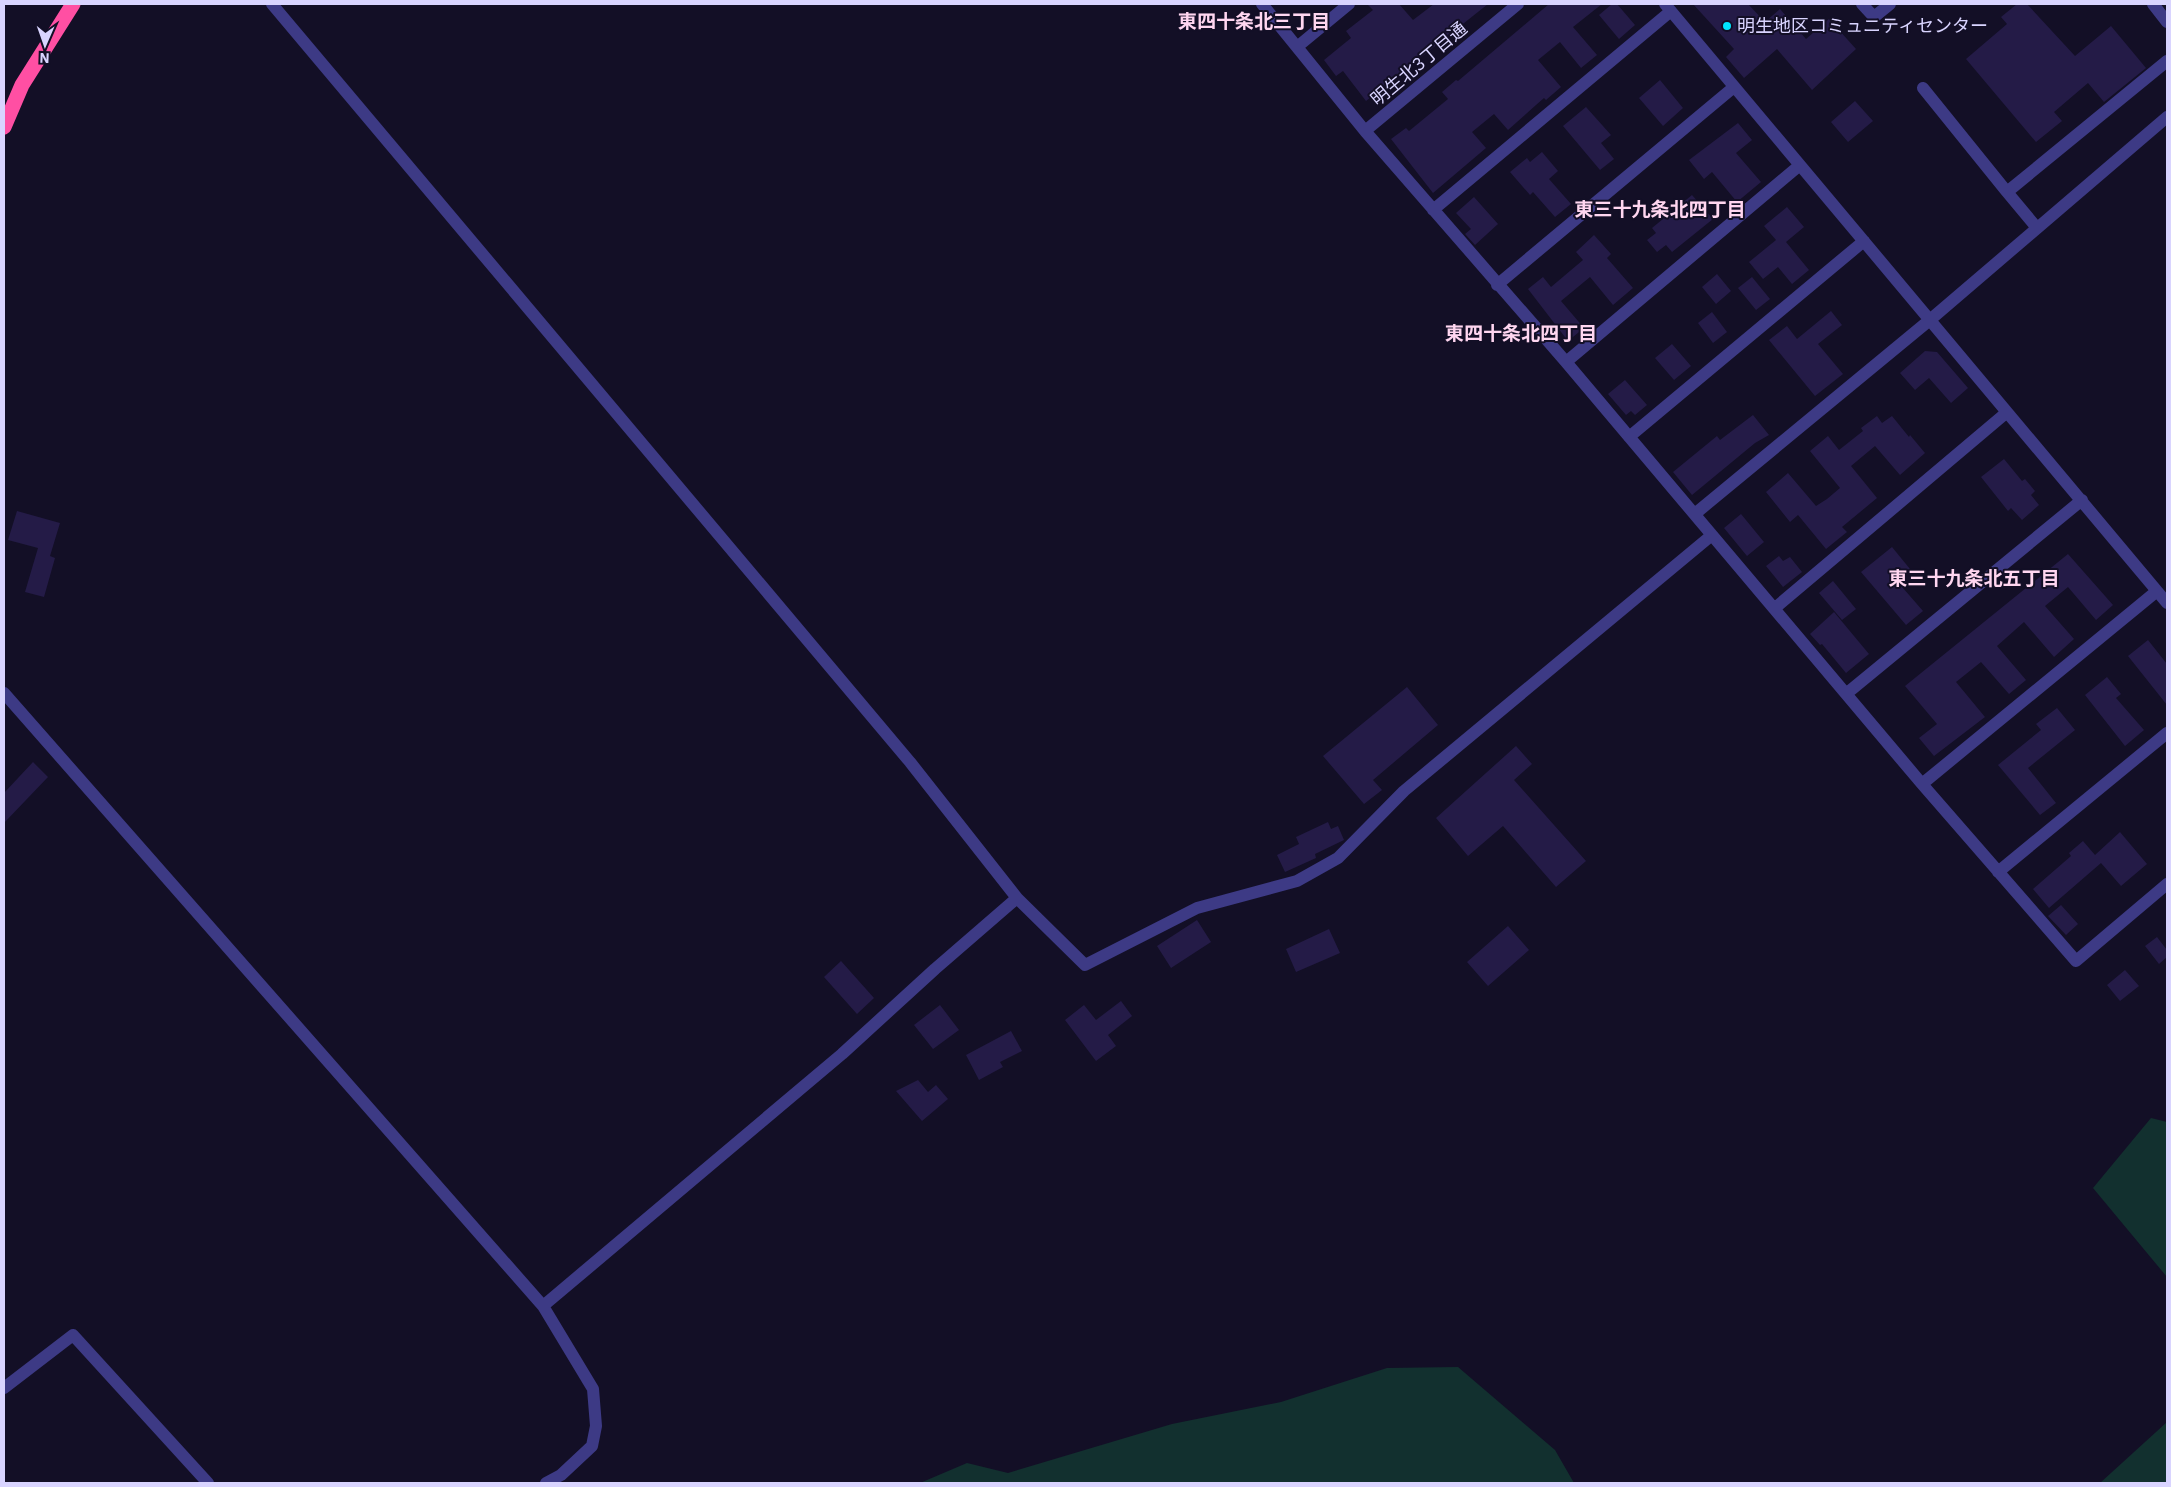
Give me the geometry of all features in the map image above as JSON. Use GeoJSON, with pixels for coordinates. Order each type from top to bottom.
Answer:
{"type":"FeatureCollection","features":[{"type":"Feature","properties":{"kind":"highway"},"geometry":{"type":"LineString","coordinates":[[4,127],[26,78],[73,4]]}},
{"type":"Feature","properties":{"kind":"street"},"geometry":{"type":"LineString","coordinates":[[272,4],[910,762],[1017,898],[1085,965],[1197,908],[1284,886],[1317,872],[1338,858],[1357,841],[1404,791],[1712,535]]}},
{"type":"Feature","properties":{"kind":"street"},"geometry":{"type":"LineString","coordinates":[[1262,4],[1365,131],[1696,513],[1712,535],[1922,784],[2076,961],[2167,884]]}},
{"type":"Feature","properties":{"kind":"street"},"geometry":{"type":"LineString","coordinates":[[1297,47],[1349,4]]}},
{"type":"Feature","properties":{"kind":"street","name":"明生北3丁目通"},"geometry":{"type":"LineString","coordinates":[[1365,131],[1518,4]]}},
{"type":"Feature","properties":{"kind":"street"},"geometry":{"type":"LineString","coordinates":[[1862,4],[1874,17],[1890,4]]}},
{"type":"Feature","properties":{"kind":"street"},"geometry":{"type":"LineString","coordinates":[[1433,210],[1668,7],[2167,603]]}},
{"type":"Feature","properties":{"kind":"street"},"geometry":{"type":"LineString","coordinates":[[2008,192],[2167,61]]}},
{"type":"Feature","properties":{"kind":"street"},"geometry":{"type":"LineString","coordinates":[[1498,285],[1734,87]]}},
{"type":"Feature","properties":{"kind":"street"},"geometry":{"type":"LineString","coordinates":[[1923,88],[2037,228]]}},
{"type":"Feature","properties":{"kind":"street"},"geometry":{"type":"LineString","coordinates":[[1696,513],[1931,319],[2167,117]]}},
{"type":"Feature","properties":{"kind":"street"},"geometry":{"type":"LineString","coordinates":[[1566,362],[1800,165]]}},
{"type":"Feature","properties":{"kind":"street"},"geometry":{"type":"LineString","coordinates":[[1629,437],[1864,241]]}},
{"type":"Feature","properties":{"kind":"street"},"geometry":{"type":"LineString","coordinates":[[1775,608],[2006,413]]}},
{"type":"Feature","properties":{"kind":"street"},"geometry":{"type":"LineString","coordinates":[[1846,694],[2082,500]]}},
{"type":"Feature","properties":{"kind":"street"},"geometry":{"type":"LineString","coordinates":[[1922,784],[2157,591]]}},
{"type":"Feature","properties":{"kind":"street"},"geometry":{"type":"LineString","coordinates":[[4,693],[543,1306],[593,1389],[596,1426],[592,1446],[562,1476],[546,1483]]}},
{"type":"Feature","properties":{"kind":"street"},"geometry":{"type":"LineString","coordinates":[[1998,872],[2167,733]]}},
{"type":"Feature","properties":{"kind":"street"},"geometry":{"type":"LineString","coordinates":[[543,1306],[842,1054],[935,968],[1017,898]]}},
{"type":"Feature","properties":{"kind":"street"},"geometry":{"type":"LineString","coordinates":[[4,1388],[73,1335],[208,1483]]}},
{"type":"Feature","properties":{"kind":"green space"},"geometry":{"type":"Polygon","coordinates":[[[2151,1118],[2167,1122],[2167,1277],[2093,1188],[2151,1118]]]}},
{"type":"Feature","properties":{"kind":"green space"},"geometry":{"type":"Polygon","coordinates":[[[1458,1367],[1555,1450],[1574,1483],[920,1483],[967,1463],[1008,1473],[1172,1424],[1281,1402],[1387,1368],[1458,1367]]]}},
{"type":"Feature","properties":{"kind":"green space"},"geometry":{"type":"Polygon","coordinates":[[[2167,1422],[2167,1483],[2100,1483],[2167,1422]]]}},
{"type":"Feature","properties":{"kind":"building"},"geometry":{"type":"Polygon","coordinates":[[[1367,4],[1399,4],[1413,20],[1434,4],[1488,4],[1366,101],[1343,71],[1336,76],[1324,60],[1351,38],[1346,31],[1373,10],[1367,4]]]}},
{"type":"Feature","properties":{"kind":"building"},"geometry":{"type":"Polygon","coordinates":[[[1549,4],[1602,4],[1573,27],[1597,55],[1581,68],[1560,42],[1538,60],[1561,87],[1546,100],[1544,98],[1508,130],[1494,114],[1472,132],[1486,148],[1433,193],[1391,139],[1406,128],[1409,131],[1448,99],[1442,92],[1456,80],[1458,81],[1549,4]]]}},
{"type":"Feature","properties":{"kind":"building"},"geometry":{"type":"Polygon","coordinates":[[[1612,4],[1617,4],[1635,25],[1619,39],[1599,15],[1612,4]]]}},
{"type":"Feature","properties":{"kind":"building"},"geometry":{"type":"Polygon","coordinates":[[[1693,4],[1748,4],[1765,22],[1780,9],[1806,39],[1829,19],[1856,49],[1812,90],[1777,49],[1744,78],[1726,57],[1734,49],[1693,4]]]}},
{"type":"Feature","properties":{"kind":"building"},"geometry":{"type":"Polygon","coordinates":[[[2017,4],[2027,4],[2075,56],[2111,26],[2146,68],[2104,102],[2088,83],[2054,112],[2062,121],[2036,142],[1966,59],[2007,24],[2001,17],[2017,4]]]}},
{"type":"Feature","properties":{"kind":"building"},"geometry":{"type":"Polygon","coordinates":[[[1660,80],[1683,108],[1663,126],[1639,98],[1660,80]]]}},
{"type":"Feature","properties":{"kind":"building"},"geometry":{"type":"Polygon","coordinates":[[[1855,101],[1873,121],[1848,142],[1831,122],[1855,101]]]}},
{"type":"Feature","properties":{"kind":"building"},"geometry":{"type":"Polygon","coordinates":[[[1586,107],[1611,135],[1601,143],[1614,159],[1600,170],[1563,126],[1586,107]]]}},
{"type":"Feature","properties":{"kind":"building"},"geometry":{"type":"Polygon","coordinates":[[[1738,123],[1752,140],[1736,153],[1761,182],[1737,202],[1712,172],[1704,179],[1689,160],[1738,123]]]}},
{"type":"Feature","properties":{"kind":"building"},"geometry":{"type":"Polygon","coordinates":[[[1542,152],[1558,171],[1549,179],[1571,204],[1555,217],[1533,192],[1530,195],[1510,172],[1527,158],[1530,162],[1542,152]]]}},
{"type":"Feature","properties":{"kind":"building"},"geometry":{"type":"Polygon","coordinates":[[[1692,195],[1713,219],[1672,252],[1666,245],[1657,252],[1647,240],[1656,233],[1652,228],[1692,195]]]}},
{"type":"Feature","properties":{"kind":"building"},"geometry":{"type":"Polygon","coordinates":[[[1474,197],[1498,224],[1475,245],[1465,234],[1471,229],[1456,213],[1474,197]]]}},
{"type":"Feature","properties":{"kind":"building"},"geometry":{"type":"Polygon","coordinates":[[[1787,207],[1804,227],[1786,242],[1809,270],[1792,284],[1778,267],[1763,279],[1749,262],[1776,240],[1764,226],[1787,207]]]}},
{"type":"Feature","properties":{"kind":"building"},"geometry":{"type":"Polygon","coordinates":[[[1594,235],[1611,254],[1607,258],[1633,288],[1613,305],[1590,277],[1561,301],[1584,328],[1568,341],[1528,289],[1543,277],[1551,287],[1583,260],[1576,252],[1594,235]]]}},
{"type":"Feature","properties":{"kind":"building"},"geometry":{"type":"Polygon","coordinates":[[[1717,274],[1731,291],[1716,304],[1702,287],[1717,274]]]}},
{"type":"Feature","properties":{"kind":"building"},"geometry":{"type":"Polygon","coordinates":[[[1752,277],[1770,299],[1756,310],[1738,288],[1752,277]]]}},
{"type":"Feature","properties":{"kind":"building"},"geometry":{"type":"Polygon","coordinates":[[[1831,311],[1842,325],[1818,344],[1843,374],[1815,396],[1769,340],[1787,326],[1797,339],[1831,311]]]}},
{"type":"Feature","properties":{"kind":"building"},"geometry":{"type":"Polygon","coordinates":[[[1712,312],[1727,332],[1713,343],[1698,323],[1712,312]]]}},
{"type":"Feature","properties":{"kind":"building"},"geometry":{"type":"Polygon","coordinates":[[[1672,344],[1691,366],[1674,380],[1655,358],[1672,344]]]}},
{"type":"Feature","properties":{"kind":"building"},"geometry":{"type":"Polygon","coordinates":[[[1925,351],[1937,352],[1968,388],[1951,403],[1929,378],[1915,390],[1900,373],[1925,351]]]}},
{"type":"Feature","properties":{"kind":"building"},"geometry":{"type":"Polygon","coordinates":[[[1625,380],[1647,405],[1635,415],[1631,411],[1626,415],[1608,394],[1625,380]]]}},
{"type":"Feature","properties":{"kind":"building"},"geometry":{"type":"Polygon","coordinates":[[[1753,415],[1769,435],[1755,443],[1692,495],[1673,472],[1717,436],[1720,440],[1753,415]]]}},
{"type":"Feature","properties":{"kind":"building"},"geometry":{"type":"Polygon","coordinates":[[[1877,416],[1882,423],[1892,416],[1925,453],[1900,475],[1875,446],[1851,466],[1877,498],[1842,527],[1847,532],[1826,549],[1798,515],[1790,522],[1766,492],[1788,473],[1816,506],[1827,499],[1840,488],[1810,451],[1828,436],[1839,450],[1863,431],[1861,428],[1877,416]]]}},
{"type":"Feature","properties":{"kind":"building"},"geometry":{"type":"Polygon","coordinates":[[[2004,459],[2022,481],[2025,479],[2035,491],[2031,495],[2039,505],[2022,520],[2011,508],[2008,511],[1981,477],[2004,459]]]}},
{"type":"Feature","properties":{"kind":"building"},"geometry":{"type":"Polygon","coordinates":[[[17,511],[60,523],[50,556],[55,558],[44,597],[25,592],[38,548],[8,540],[17,511]]]}},
{"type":"Feature","properties":{"kind":"building"},"geometry":{"type":"Polygon","coordinates":[[[1741,514],[1764,542],[1747,556],[1724,528],[1741,514]]]}},
{"type":"Feature","properties":{"kind":"building"},"geometry":{"type":"Polygon","coordinates":[[[1892,547],[1910,569],[1896,580],[1923,611],[1906,625],[1861,572],[1892,547]]]}},
{"type":"Feature","properties":{"kind":"building"},"geometry":{"type":"Polygon","coordinates":[[[2068,554],[2113,605],[2096,620],[2068,587],[2045,606],[2074,639],[2054,657],[2024,622],[1997,646],[2026,680],[2009,694],[1981,662],[1956,682],[1985,717],[1934,756],[1919,738],[1937,724],[1905,686],[2068,554]]]}},
{"type":"Feature","properties":{"kind":"building"},"geometry":{"type":"Polygon","coordinates":[[[1779,556],[1783,561],[1790,557],[1802,572],[1783,587],[1766,566],[1779,556]]]}},
{"type":"Feature","properties":{"kind":"building"},"geometry":{"type":"Polygon","coordinates":[[[1833,581],[1856,609],[1842,620],[1819,593],[1833,581]]]}},
{"type":"Feature","properties":{"kind":"building"},"geometry":{"type":"Polygon","coordinates":[[[1834,612],[1869,654],[1846,673],[1822,644],[1820,645],[1810,634],[1834,612]]]}},
{"type":"Feature","properties":{"kind":"building"},"geometry":{"type":"Polygon","coordinates":[[[2148,640],[2167,664],[2167,705],[2128,656],[2148,640]]]}},
{"type":"Feature","properties":{"kind":"building"},"geometry":{"type":"Polygon","coordinates":[[[2107,677],[2121,694],[2116,698],[2144,730],[2125,746],[2085,695],[2107,677]]]}},
{"type":"Feature","properties":{"kind":"building"},"geometry":{"type":"Polygon","coordinates":[[[1407,687],[1438,725],[1373,780],[1382,790],[1364,804],[1323,756],[1407,687]]]}},
{"type":"Feature","properties":{"kind":"building"},"geometry":{"type":"Polygon","coordinates":[[[2057,708],[2075,730],[2028,768],[2056,803],[2040,815],[1998,765],[2041,730],[2036,724],[2057,708]]]}},
{"type":"Feature","properties":{"kind":"building"},"geometry":{"type":"Polygon","coordinates":[[[1516,746],[1532,764],[1514,780],[1586,861],[1556,887],[1503,826],[1468,856],[1436,818],[1516,746]]]}},
{"type":"Feature","properties":{"kind":"building"},"geometry":{"type":"Polygon","coordinates":[[[33,762],[48,777],[4,823],[4,793],[33,762]]]}},
{"type":"Feature","properties":{"kind":"building"},"geometry":{"type":"Polygon","coordinates":[[[1328,822],[1331,829],[1338,826],[1344,840],[1315,854],[1316,858],[1285,872],[1277,855],[1299,844],[1296,837],[1328,822]]]}},
{"type":"Feature","properties":{"kind":"building"},"geometry":{"type":"Polygon","coordinates":[[[2120,832],[2147,864],[2121,886],[2101,863],[2049,908],[2033,889],[2071,856],[2069,853],[2083,841],[2095,855],[2120,832]]]}},
{"type":"Feature","properties":{"kind":"building"},"geometry":{"type":"Polygon","coordinates":[[[2061,905],[2078,924],[2066,935],[2048,916],[2061,905]]]}},
{"type":"Feature","properties":{"kind":"building"},"geometry":{"type":"Polygon","coordinates":[[[1197,920],[1211,942],[1171,968],[1157,946],[1197,920]]]}},
{"type":"Feature","properties":{"kind":"building"},"geometry":{"type":"Polygon","coordinates":[[[1508,926],[1529,950],[1488,986],[1467,962],[1508,926]]]}},
{"type":"Feature","properties":{"kind":"building"},"geometry":{"type":"Polygon","coordinates":[[[1329,929],[1340,953],[1296,972],[1286,949],[1329,929]]]}},
{"type":"Feature","properties":{"kind":"building"},"geometry":{"type":"Polygon","coordinates":[[[2157,937],[2167,950],[2167,957],[2159,964],[2145,946],[2157,937]]]}},
{"type":"Feature","properties":{"kind":"building"},"geometry":{"type":"Polygon","coordinates":[[[841,961],[874,998],[857,1014],[824,977],[841,961]]]}},
{"type":"Feature","properties":{"kind":"building"},"geometry":{"type":"Polygon","coordinates":[[[2125,970],[2139,986],[2120,1001],[2107,985],[2125,970]]]}},
{"type":"Feature","properties":{"kind":"building"},"geometry":{"type":"Polygon","coordinates":[[[1121,1001],[1132,1016],[1108,1035],[1116,1046],[1096,1061],[1065,1020],[1084,1005],[1096,1020],[1121,1001]]]}},
{"type":"Feature","properties":{"kind":"building"},"geometry":{"type":"Polygon","coordinates":[[[940,1005],[959,1030],[933,1049],[914,1025],[940,1005]]]}},
{"type":"Feature","properties":{"kind":"building"},"geometry":{"type":"Polygon","coordinates":[[[1011,1031],[1022,1051],[1000,1062],[1003,1067],[979,1080],[966,1055],[1011,1031]]]}},
{"type":"Feature","properties":{"kind":"building"},"geometry":{"type":"Polygon","coordinates":[[[918,1080],[928,1092],[936,1085],[948,1099],[922,1121],[896,1091],[918,1080]]]}},
{"type":"Feature","properties":{"kind":"place","name":"明生地区コミュニティセンター"},"geometry":{"type":"Point","coordinates":[1727,26]}},
{"type":"Feature","properties":{"kind":"district","name":"東四十条北三丁目"},"geometry":{"type":"Point","coordinates":[1254,21]}},
{"type":"Feature","properties":{"kind":"district","name":"東三十九条北四丁目"},"geometry":{"type":"Point","coordinates":[1660,209]}},
{"type":"Feature","properties":{"kind":"district","name":"東四十条北四丁目"},"geometry":{"type":"Point","coordinates":[1521,333]}},
{"type":"Feature","properties":{"kind":"district","name":"東三十九条北五丁目"},"geometry":{"type":"Point","coordinates":[1974,578]}}]}
